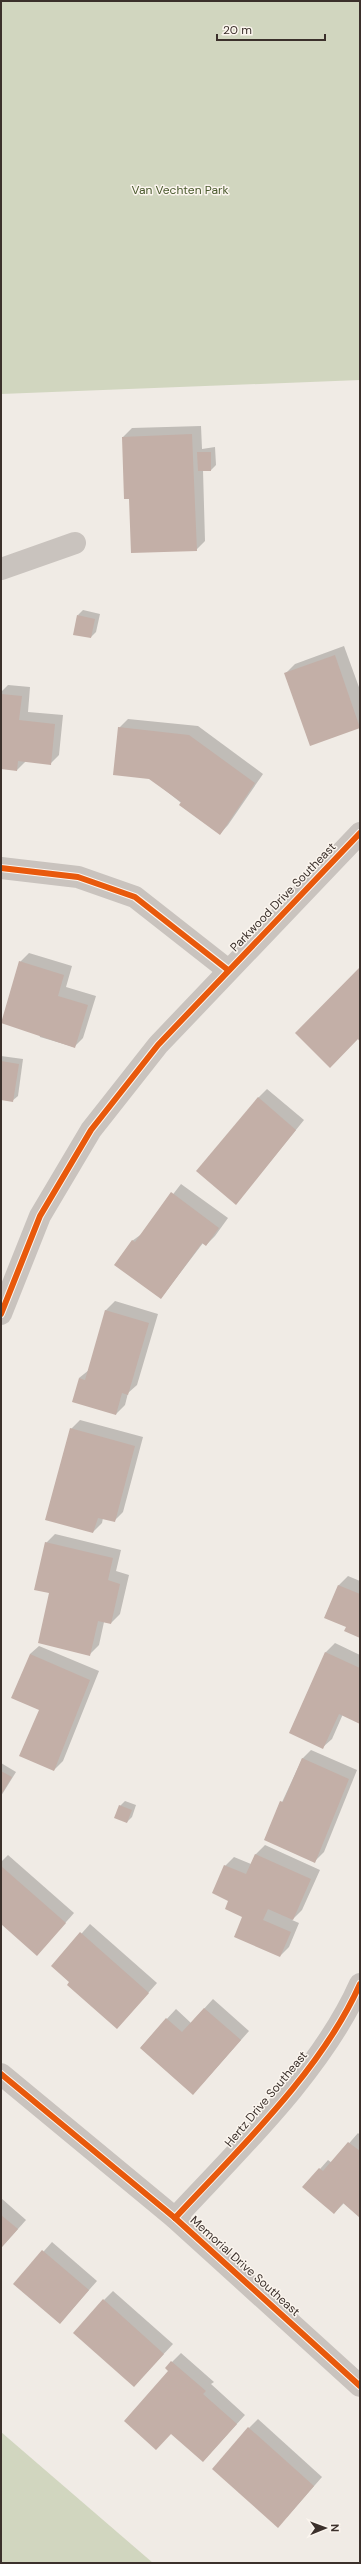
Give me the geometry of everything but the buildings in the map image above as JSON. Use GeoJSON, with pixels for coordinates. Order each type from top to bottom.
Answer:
{"type":"FeatureCollection","features":[{"type":"Feature","properties":{"kind":"street"},"geometry":{"type":"LineString","coordinates":[[1,569],[75,543]]}},
{"type":"Feature","properties":{"kind":"street","name":"Parkwood Drive Southeast"},"geometry":{"type":"LineString","coordinates":[[1,1314],[40,1216],[91,1130],[158,1045],[360,833]]}},
{"type":"Feature","properties":{"kind":"street"},"geometry":{"type":"LineString","coordinates":[[1,868],[78,877],[135,897],[228,970]]}},
{"type":"Feature","properties":{"kind":"street","name":"Hertz Drive Southeast"},"geometry":{"type":"LineString","coordinates":[[175,2218],[305,2074],[352,2002],[360,1984]]}},
{"type":"Feature","properties":{"kind":"street","name":"Memorial Drive Southeast"},"geometry":{"type":"LineString","coordinates":[[1,2074],[175,2218],[360,2386]]}},
{"type":"Feature","properties":{"kind":"green space","name":"Van Vechten Park"},"geometry":{"type":"Polygon","coordinates":[[[1,1],[360,1],[360,380],[1,394],[1,1]]]}},
{"type":"Feature","properties":{"kind":"green space"},"geometry":{"type":"Polygon","coordinates":[[[1,2432],[153,2563],[1,2563],[1,2432]]]}},
{"type":"Feature","properties":{"kind":"cycle path"},"geometry":{"type":"LineString","coordinates":[[1,1314],[40,1216],[91,1130],[158,1045],[360,833]]}},
{"type":"Feature","properties":{"kind":"cycle path"},"geometry":{"type":"LineString","coordinates":[[1,868],[78,877],[135,897],[228,970]]}},
{"type":"Feature","properties":{"kind":"cycle path"},"geometry":{"type":"LineString","coordinates":[[175,2218],[252,2136],[302,2078],[344,2016],[360,1984]]}},
{"type":"Feature","properties":{"kind":"cycle path"},"geometry":{"type":"LineString","coordinates":[[1,2074],[175,2218],[360,2386]]}}]}
